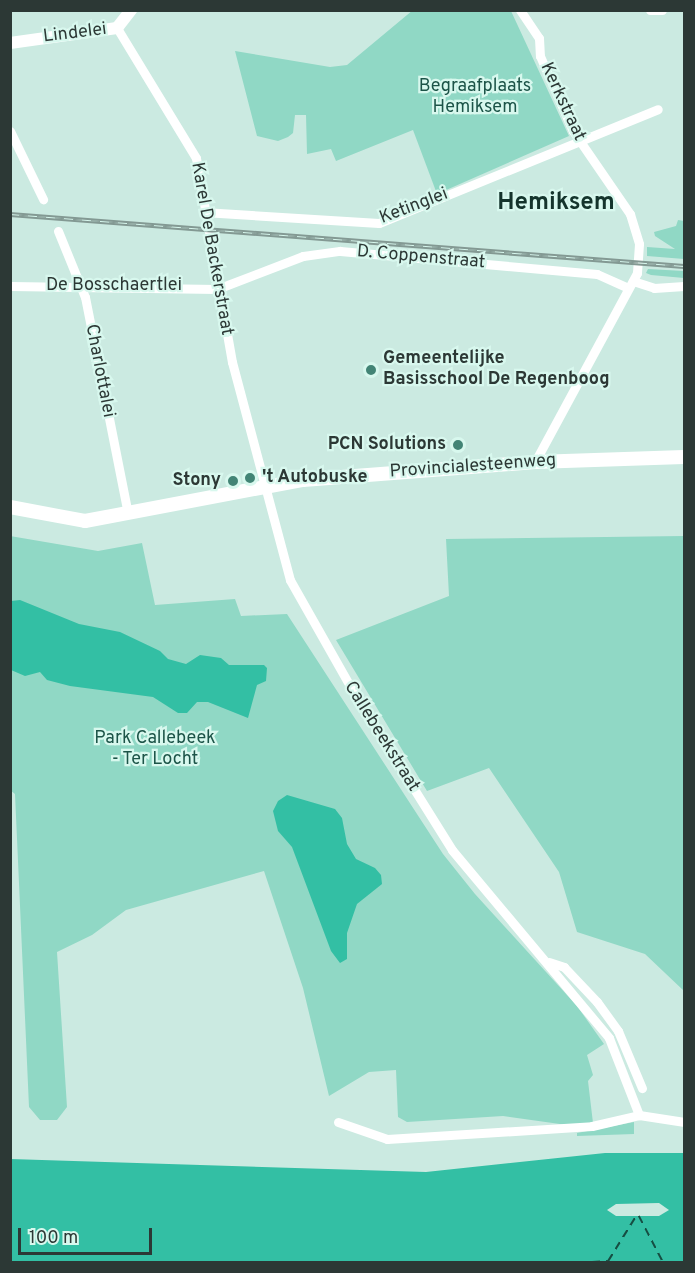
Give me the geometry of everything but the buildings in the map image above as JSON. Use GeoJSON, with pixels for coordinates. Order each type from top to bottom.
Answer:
{"type":"FeatureCollection","features":[{"type":"Feature","properties":{"kind":"main road","name":"Provincialesteenweg"},"geometry":{"type":"LineString","coordinates":[[10,507],[86,521],[262,486],[535,462],[684,457]]}},
{"type":"Feature","properties":{"kind":"street","name":"Lindelei"},"geometry":{"type":"LineString","coordinates":[[10,43],[117,28],[131,10]]}},
{"type":"Feature","properties":{"kind":"street","name":"Kerkstraat"},"geometry":{"type":"LineString","coordinates":[[520,10],[539,38],[540,57],[578,139],[636,223],[640,258],[630,285],[535,462]]}},
{"type":"Feature","properties":{"kind":"street"},"geometry":{"type":"LineString","coordinates":[[650,10],[662,10]]}},
{"type":"Feature","properties":{"kind":"street","name":"Karel De Backerstraat"},"geometry":{"type":"LineString","coordinates":[[117,28],[196,158],[217,288],[262,486]]}},
{"type":"Feature","properties":{"kind":"street","name":"Ketinglei"},"geometry":{"type":"LineString","coordinates":[[203,212],[379,223],[578,139],[658,109]]}},
{"type":"Feature","properties":{"kind":"street"},"geometry":{"type":"LineString","coordinates":[[10,131],[43,199]]}},
{"type":"Feature","properties":{"kind":"street","name":"Charlottalei"},"geometry":{"type":"LineString","coordinates":[[58,231],[82,286],[128,514]]}},
{"type":"Feature","properties":{"kind":"street","name":"D. Coppenstraat"},"geometry":{"type":"LineString","coordinates":[[217,288],[326,251],[597,274],[630,285],[654,288],[684,286]]}},
{"type":"Feature","properties":{"kind":"street","name":"De Bosschaertlei"},"geometry":{"type":"LineString","coordinates":[[10,286],[217,288]]}},
{"type":"Feature","properties":{"kind":"street","name":"Callebeekstraat"},"geometry":{"type":"LineString","coordinates":[[262,486],[290,580],[354,693],[452,850],[609,1038],[639,1115]]}},
{"type":"Feature","properties":{"kind":"street","name":"Callebeekstraat"},"geometry":{"type":"LineString","coordinates":[[546,962],[564,967],[597,1002],[618,1031],[642,1088]]}},
{"type":"Feature","properties":{"kind":"street"},"geometry":{"type":"LineString","coordinates":[[338,1122],[387,1139],[592,1126],[639,1115],[684,1122]]}},
{"type":"Feature","properties":{"kind":"green space","name":"Begraafplaats Hemiksem"},"geometry":{"type":"Polygon","coordinates":[[[413,10],[511,11],[569,136],[437,194],[413,130],[336,161],[331,149],[307,154],[306,115],[295,115],[293,133],[288,137],[278,141],[257,136],[235,51],[330,67],[347,65],[413,10]]]}},
{"type":"Feature","properties":{"kind":"green space"},"geometry":{"type":"Polygon","coordinates":[[[678,220],[684,221],[684,259],[647,256],[647,247],[675,249],[655,236],[654,232],[676,226],[678,220]]]}},
{"type":"Feature","properties":{"kind":"green space"},"geometry":{"type":"Polygon","coordinates":[[[648,269],[684,271],[684,278],[651,275],[646,273],[648,269]]]}},
{"type":"Feature","properties":{"kind":"green space","name":"Park Callebeek - Ter Locht"},"geometry":{"type":"Polygon","coordinates":[[[10,536],[98,551],[142,543],[155,605],[235,599],[241,616],[287,614],[443,854],[475,894],[577,1006],[604,1044],[587,1055],[593,1075],[588,1081],[593,1123],[567,1125],[503,1116],[407,1122],[398,1117],[396,1070],[369,1072],[329,1096],[303,988],[264,871],[126,910],[92,935],[57,952],[67,1107],[57,1120],[40,1120],[29,1107],[15,794],[10,790],[10,536]]]}},
{"type":"Feature","properties":{"kind":"green space"},"geometry":{"type":"Polygon","coordinates":[[[684,536],[684,991],[645,954],[577,932],[559,872],[489,768],[427,791],[336,640],[449,596],[446,539],[684,536]]]}},
{"type":"Feature","properties":{"kind":"green space"},"geometry":{"type":"Polygon","coordinates":[[[634,1122],[634,1134],[577,1136],[577,1133],[634,1122]]]}},
{"type":"Feature","properties":{"kind":"shaded area"},"geometry":{"type":"Polygon","coordinates":[[[20,600],[79,624],[120,632],[160,651],[168,659],[186,664],[200,655],[221,658],[229,665],[264,665],[267,668],[266,681],[257,685],[248,718],[208,702],[197,702],[187,713],[178,713],[153,697],[70,686],[47,680],[40,672],[25,676],[11,670],[11,601],[20,600]]]}},
{"type":"Feature","properties":{"kind":"shaded area"},"geometry":{"type":"Polygon","coordinates":[[[287,795],[335,809],[342,818],[347,844],[356,859],[375,868],[381,875],[382,884],[357,904],[347,933],[347,959],[340,963],[331,951],[292,847],[278,831],[273,811],[278,801],[287,795]]]}},
{"type":"Feature","properties":{"kind":"shaded area"},"geometry":{"type":"Polygon","coordinates":[[[605,1153],[684,1153],[684,1262],[11,1262],[10,1159],[426,1172],[605,1153]]]}},
{"type":"Feature","properties":{"kind":"pier"},"geometry":{"type":"Polygon","coordinates":[[[659,1203],[669,1210],[659,1216],[616,1216],[607,1210],[616,1204],[659,1203]]]}},
{"type":"Feature","properties":{"kind":"ferry route"},"geometry":{"type":"LineString","coordinates":[[592,1262],[608,1261],[636,1216]]}},
{"type":"Feature","properties":{"kind":"ferry route"},"geometry":{"type":"LineString","coordinates":[[639,1216],[663,1262]]}},
{"type":"Feature","properties":{"kind":"railway"},"geometry":{"type":"LineString","coordinates":[[10,214],[684,266]]}},
{"type":"Feature","properties":{"kind":"place","name":"Gemeentelijke Basisschool De Regenboog"},"geometry":{"type":"Point","coordinates":[371,370]}},
{"type":"Feature","properties":{"kind":"place","name":"PCN Solutions"},"geometry":{"type":"Point","coordinates":[458,445]}},
{"type":"Feature","properties":{"kind":"place","name":"'t Autobuske"},"geometry":{"type":"Point","coordinates":[250,478]}},
{"type":"Feature","properties":{"kind":"place","name":"Stony"},"geometry":{"type":"Point","coordinates":[233,481]}},
{"type":"Feature","properties":{"kind":"district","name":"Hemiksem"},"geometry":{"type":"Point","coordinates":[556,204]}}]}
